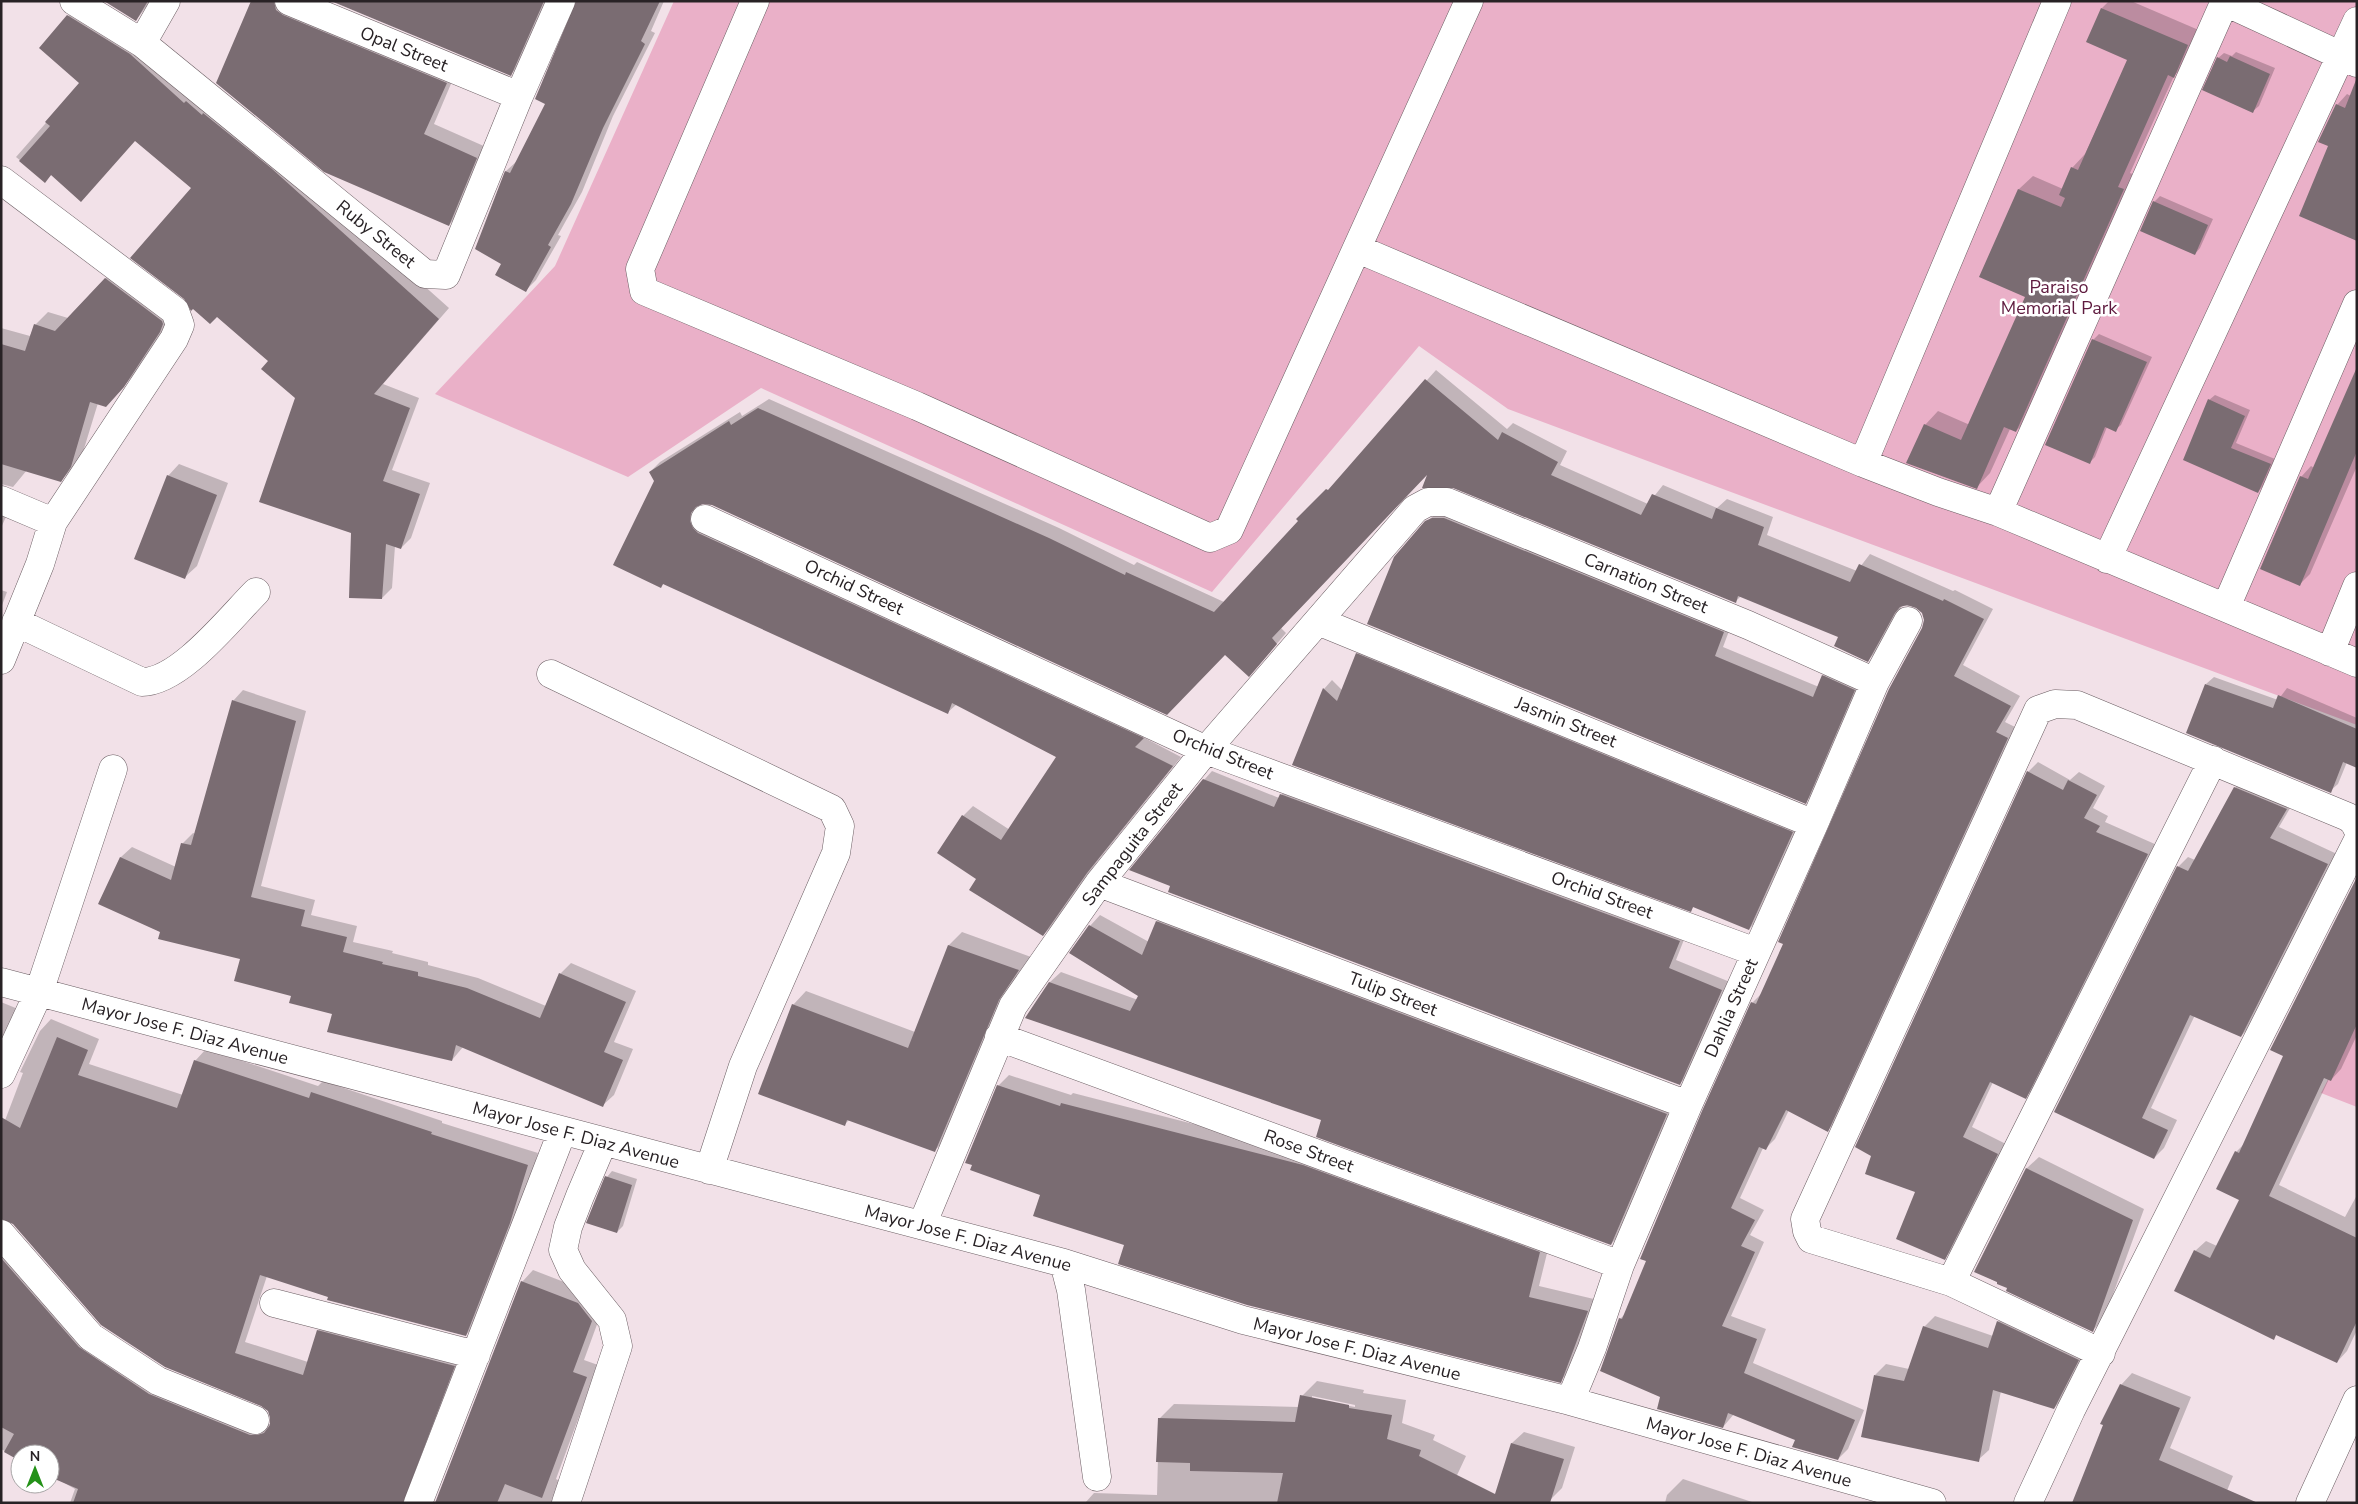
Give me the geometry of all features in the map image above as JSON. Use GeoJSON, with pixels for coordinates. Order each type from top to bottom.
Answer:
{"type":"FeatureCollection","features":[{"type":"Feature","properties":{"kind":"street"},"geometry":{"type":"LineString","coordinates":[[142,43],[166,1]]}},
{"type":"Feature","properties":{"kind":"street","name":"Opal Street"},"geometry":{"type":"LineString","coordinates":[[288,1],[519,96]]}},
{"type":"Feature","properties":{"kind":"street","name":"Ruby Street"},"geometry":{"type":"LineString","coordinates":[[82,3],[142,43],[425,274],[437,276],[446,275],[519,96],[561,1]]}},
{"type":"Feature","properties":{"kind":"street"},"geometry":{"type":"LineString","coordinates":[[755,1],[640,269],[644,291],[917,406],[1210,538],[1229,530],[1469,1]]}},
{"type":"Feature","properties":{"kind":"street"},"geometry":{"type":"LineString","coordinates":[[1863,463],[2058,1]]}},
{"type":"Feature","properties":{"kind":"street"},"geometry":{"type":"LineString","coordinates":[[1998,512],[2224,2],[2349,60]]}},
{"type":"Feature","properties":{"kind":"street"},"geometry":{"type":"LineString","coordinates":[[2107,559],[2349,60],[2357,22]]}},
{"type":"Feature","properties":{"kind":"street"},"geometry":{"type":"LineString","coordinates":[[1,180],[175,311],[180,325],[174,339],[52,522],[40,564],[1,660]]}},
{"type":"Feature","properties":{"kind":"street"},"geometry":{"type":"LineString","coordinates":[[1358,249],[1863,463],[1938,492],[1998,512],[2357,663]]}},
{"type":"Feature","properties":{"kind":"street"},"geometry":{"type":"LineString","coordinates":[[2226,607],[2357,304]]}},
{"type":"Feature","properties":{"kind":"street"},"geometry":{"type":"LineString","coordinates":[[1,500],[52,522]]}},
{"type":"Feature","properties":{"kind":"street","name":"Carnation Street"},"geometry":{"type":"LineString","coordinates":[[1415,509],[1428,502],[1447,502],[1748,625],[1875,682]]}},
{"type":"Feature","properties":{"kind":"street","name":"Sampaguita Street"},"geometry":{"type":"LineString","coordinates":[[922,1225],[1013,1006],[1099,883],[1206,750],[1415,509]]}},
{"type":"Feature","properties":{"kind":"street","name":"Orchid Street"},"geometry":{"type":"LineString","coordinates":[[705,519],[1206,750],[1756,952]]}},
{"type":"Feature","properties":{"kind":"street"},"geometry":{"type":"LineString","coordinates":[[2330,652],[2357,586]]}},
{"type":"Feature","properties":{"kind":"street"},"geometry":{"type":"LineString","coordinates":[[16,622],[142,682],[150,682],[169,674],[194,654],[256,592]]}},
{"type":"Feature","properties":{"kind":"street","name":"Jasmin Street"},"geometry":{"type":"LineString","coordinates":[[1318,621],[1814,824]]}},
{"type":"Feature","properties":{"kind":"street","name":"Dahlia Street"},"geometry":{"type":"LineString","coordinates":[[1570,1401],[1592,1348],[1620,1265],[1688,1105],[1814,824],[1875,682],[1908,621]]}},
{"type":"Feature","properties":{"kind":"street"},"geometry":{"type":"LineString","coordinates":[[551,674],[832,809],[840,826],[836,853],[743,1066],[709,1170]]}},
{"type":"Feature","properties":{"kind":"street"},"geometry":{"type":"LineString","coordinates":[[2101,1352],[1951,1282],[1811,1239],[1807,1231],[1805,1219],[2038,710],[2055,704],[2077,705],[2348,817],[2357,828]]}},
{"type":"Feature","properties":{"kind":"street"},"geometry":{"type":"LineString","coordinates":[[1951,1282],[2213,760]]}},
{"type":"Feature","properties":{"kind":"street"},"geometry":{"type":"LineString","coordinates":[[1,1074],[39,992],[113,770]]}},
{"type":"Feature","properties":{"kind":"street"},"geometry":{"type":"LineString","coordinates":[[2028,1503],[2101,1352],[2357,842]]}},
{"type":"Feature","properties":{"kind":"street","name":"Tulip Street"},"geometry":{"type":"LineString","coordinates":[[1099,883],[1688,1105]]}},
{"type":"Feature","properties":{"kind":"street","name":"Mayor Jose F. Diaz Avenue"},"geometry":{"type":"LineString","coordinates":[[1,982],[562,1132],[1064,1262],[1243,1320],[1570,1401],[1865,1494],[1932,1503]]}},
{"type":"Feature","properties":{"kind":"street","name":"Rose Street"},"geometry":{"type":"LineString","coordinates":[[999,1037],[1620,1265]]}},
{"type":"Feature","properties":{"kind":"street"},"geometry":{"type":"LineString","coordinates":[[418,1503],[562,1132]]}},
{"type":"Feature","properties":{"kind":"street"},"geometry":{"type":"LineString","coordinates":[[566,1503],[618,1346],[612,1320],[572,1270],[563,1250],[568,1228],[603,1142]]}},
{"type":"Feature","properties":{"kind":"street"},"geometry":{"type":"LineString","coordinates":[[1,1234],[91,1337],[158,1381],[255,1420]]}},
{"type":"Feature","properties":{"kind":"street"},"geometry":{"type":"LineString","coordinates":[[1064,1262],[1071,1290],[1097,1477]]}},
{"type":"Feature","properties":{"kind":"street"},"geometry":{"type":"LineString","coordinates":[[274,1302],[476,1355]]}},
{"type":"Feature","properties":{"kind":"street"},"geometry":{"type":"LineString","coordinates":[[2310,1503],[2357,1400]]}},
{"type":"Feature","properties":{"kind":"green space","name":"Paraiso Memorial Park"},"geometry":{"type":"Polygon","coordinates":[[[674,1],[2357,1],[2357,725],[1508,409],[1419,346],[1212,592],[761,388],[628,477],[435,394],[555,266],[674,1]]]}},
{"type":"Feature","properties":{"kind":"green space"},"geometry":{"type":"Polygon","coordinates":[[[2357,1023],[2357,1107],[2321,1093],[2357,1023]]]}},
{"type":"Feature","properties":{"kind":"building"},"geometry":{"type":"Polygon","coordinates":[[[104,1],[148,1],[136,21],[104,1]]]}},
{"type":"Feature","properties":{"kind":"building"},"geometry":{"type":"Polygon","coordinates":[[[251,1],[274,1],[276,10],[283,15],[447,83],[424,134],[477,158],[449,226],[324,172],[216,83],[251,1]]]}},
{"type":"Feature","properties":{"kind":"building"},"geometry":{"type":"Polygon","coordinates":[[[331,1],[544,1],[511,76],[331,1]]]}},
{"type":"Feature","properties":{"kind":"building"},"geometry":{"type":"Polygon","coordinates":[[[576,1],[660,1],[641,41],[645,44],[603,128],[571,204],[548,245],[551,247],[526,292],[495,275],[501,264],[475,249],[505,171],[510,173],[545,104],[535,99],[576,1]]]}},
{"type":"Feature","properties":{"kind":"building"},"geometry":{"type":"Polygon","coordinates":[[[2101,8],[2188,45],[2174,78],[2168,75],[2118,187],[2124,189],[2016,432],[2004,427],[1977,489],[1906,463],[1924,424],[1961,440],[2025,297],[1979,277],[2018,189],[2061,207],[2065,198],[2059,195],[2071,167],[2078,170],[2127,60],[2086,42],[2101,8]]]}},
{"type":"Feature","properties":{"kind":"building"},"geometry":{"type":"Polygon","coordinates":[[[67,15],[130,54],[184,103],[186,101],[202,115],[203,113],[271,168],[439,319],[374,394],[410,408],[383,481],[420,494],[401,549],[386,544],[382,599],[349,598],[351,533],[259,502],[295,398],[261,369],[268,361],[217,317],[210,324],[193,309],[191,311],[184,299],[130,258],[191,188],[135,141],[81,202],[51,175],[45,183],[19,161],[50,126],[45,122],[79,83],[39,48],[67,15]]]}},
{"type":"Feature","properties":{"kind":"building"},"geometry":{"type":"Polygon","coordinates":[[[2230,56],[2270,74],[2253,113],[2202,90],[2217,57],[2227,62],[2230,56]]]}},
{"type":"Feature","properties":{"kind":"building"},"geometry":{"type":"Polygon","coordinates":[[[2356,80],[2357,241],[2299,216],[2328,146],[2318,142],[2336,104],[2345,108],[2356,80]]]}},
{"type":"Feature","properties":{"kind":"building"},"geometry":{"type":"Polygon","coordinates":[[[2153,201],[2208,225],[2195,255],[2140,231],[2153,201]]]}},
{"type":"Feature","properties":{"kind":"building"},"geometry":{"type":"Polygon","coordinates":[[[105,278],[162,321],[163,324],[160,332],[124,387],[106,407],[90,402],[71,467],[61,482],[1,464],[1,344],[25,351],[34,324],[55,331],[105,278]]]}},
{"type":"Feature","properties":{"kind":"building"},"geometry":{"type":"Polygon","coordinates":[[[2092,339],[2147,362],[2116,432],[2105,427],[2090,464],[2045,445],[2092,339]]]}},
{"type":"Feature","properties":{"kind":"building"},"geometry":{"type":"Polygon","coordinates":[[[2357,367],[2357,451],[2300,586],[2260,569],[2300,476],[2308,479],[2357,367]]]}},
{"type":"Feature","properties":{"kind":"building"},"geometry":{"type":"Polygon","coordinates":[[[1425,379],[1498,440],[1502,432],[1558,462],[1551,475],[1641,515],[1652,494],[1712,519],[1716,508],[1764,527],[1758,545],[1850,582],[1859,564],[1943,601],[1944,599],[1984,619],[1954,676],[2011,706],[1996,732],[2008,738],[1828,1132],[1786,1110],[1766,1150],[1759,1147],[1731,1208],[1755,1220],[1741,1246],[1755,1252],[1722,1326],[1757,1339],[1744,1373],[1855,1420],[1838,1460],[1792,1447],[1795,1440],[1728,1413],[1723,1428],[1657,1409],[1660,1397],[1600,1371],[1619,1318],[1622,1319],[1646,1261],[1640,1259],[1702,1111],[1751,1002],[1756,1004],[1783,944],[1778,942],[1889,689],[1922,628],[1924,620],[1922,613],[1916,608],[1907,605],[1900,607],[1868,662],[1834,646],[1838,637],[1738,596],[1736,603],[1453,488],[1422,488],[1427,475],[1272,638],[1277,644],[1249,677],[1225,655],[1167,715],[712,505],[703,504],[696,507],[691,513],[690,521],[698,533],[1144,738],[1135,747],[1173,766],[1087,873],[1043,936],[969,890],[976,879],[937,853],[962,815],[1001,840],[1056,757],[952,703],[948,714],[663,584],[661,588],[613,565],[654,481],[649,472],[729,421],[731,425],[758,408],[1049,538],[1125,575],[1126,572],[1214,612],[1298,521],[1296,519],[1326,489],[1328,490],[1425,379]]]}},
{"type":"Feature","properties":{"kind":"building"},"geometry":{"type":"Polygon","coordinates":[[[2208,399],[2245,416],[2231,448],[2271,464],[2258,493],[2183,460],[2208,399]]]}},
{"type":"Feature","properties":{"kind":"building"},"geometry":{"type":"Polygon","coordinates":[[[167,475],[217,495],[185,579],[134,559],[167,475]]]}},
{"type":"Feature","properties":{"kind":"building"},"geometry":{"type":"Polygon","coordinates":[[[1432,518],[1444,518],[1724,632],[1715,656],[1813,697],[1822,675],[1855,690],[1806,804],[1367,624],[1394,557],[1425,521],[1432,518]]]}},
{"type":"Feature","properties":{"kind":"building"},"geometry":{"type":"Polygon","coordinates":[[[1356,653],[1793,832],[1749,930],[1693,907],[1691,912],[1292,765],[1323,688],[1337,701],[1356,653]]]}},
{"type":"Feature","properties":{"kind":"building"},"geometry":{"type":"Polygon","coordinates":[[[2205,684],[2273,708],[2278,695],[2357,729],[2357,768],[2343,762],[2331,793],[2186,733],[2205,684]]]}},
{"type":"Feature","properties":{"kind":"building"},"geometry":{"type":"Polygon","coordinates":[[[232,700],[296,721],[251,897],[305,910],[301,926],[347,937],[343,952],[383,962],[382,964],[418,972],[418,976],[467,988],[540,1018],[559,973],[626,1002],[604,1052],[623,1060],[603,1107],[456,1045],[452,1061],[327,1032],[332,1014],[289,1003],[291,996],[234,981],[240,959],[158,939],[160,932],[98,904],[120,857],[171,880],[181,843],[191,845],[232,700]]]}},
{"type":"Feature","properties":{"kind":"building"},"geometry":{"type":"Polygon","coordinates":[[[2027,771],[2063,790],[2068,780],[2097,795],[2084,818],[2100,826],[2096,832],[2148,854],[2026,1099],[1990,1082],[1963,1137],[1998,1154],[1945,1260],[1896,1239],[1915,1192],[1865,1174],[1871,1156],[1855,1147],[2027,771]]]}},
{"type":"Feature","properties":{"kind":"building"},"geometry":{"type":"Polygon","coordinates":[[[1203,779],[1274,807],[1280,794],[1680,941],[1669,968],[1722,990],[1680,1085],[1168,892],[1170,886],[1129,870],[1203,779]]]}},
{"type":"Feature","properties":{"kind":"building"},"geometry":{"type":"Polygon","coordinates":[[[2234,787],[2287,809],[2270,838],[2328,864],[2241,1037],[2190,1015],[2142,1118],[2168,1130],[2154,1159],[2054,1112],[2177,866],[2188,871],[2234,787]]]}},
{"type":"Feature","properties":{"kind":"building"},"geometry":{"type":"Polygon","coordinates":[[[2357,877],[2357,1024],[2331,1081],[2324,1078],[2269,1196],[2357,1238],[2357,1321],[2337,1363],[2276,1335],[2274,1340],[2174,1291],[2194,1250],[2210,1258],[2239,1200],[2216,1189],[2235,1151],[2239,1153],[2283,1056],[2270,1050],[2357,877]]]}},
{"type":"Feature","properties":{"kind":"building"},"geometry":{"type":"Polygon","coordinates":[[[1156,921],[1667,1114],[1611,1245],[1316,1137],[1321,1120],[1025,1018],[1049,982],[1130,1011],[1138,996],[1069,953],[1089,925],[1142,955],[1156,921]]]}},
{"type":"Feature","properties":{"kind":"building"},"geometry":{"type":"Polygon","coordinates":[[[948,945],[1019,970],[999,1000],[935,1152],[847,1120],[845,1126],[758,1094],[792,1004],[908,1048],[948,945]]]}},
{"type":"Feature","properties":{"kind":"building"},"geometry":{"type":"Polygon","coordinates":[[[57,1037],[88,1050],[78,1075],[177,1108],[194,1060],[309,1098],[311,1092],[432,1132],[431,1134],[528,1165],[510,1223],[466,1336],[327,1300],[328,1297],[260,1275],[235,1353],[303,1375],[317,1330],[455,1366],[403,1503],[73,1503],[78,1489],[60,1481],[60,1444],[10,1444],[10,1455],[4,1452],[14,1434],[1,1427],[1,1258],[79,1347],[149,1394],[250,1435],[264,1433],[270,1425],[268,1411],[261,1406],[165,1367],[101,1325],[13,1224],[1,1219],[1,1117],[20,1128],[57,1037]]]}},
{"type":"Feature","properties":{"kind":"building"},"geometry":{"type":"Polygon","coordinates":[[[997,1085],[1060,1106],[1061,1103],[1303,1165],[1540,1252],[1529,1297],[1588,1311],[1561,1383],[1247,1305],[1118,1264],[1124,1245],[1033,1216],[1040,1195],[970,1170],[972,1165],[965,1163],[997,1085]]]}},
{"type":"Feature","properties":{"kind":"building"},"geometry":{"type":"Polygon","coordinates":[[[2026,1168],[2133,1220],[2093,1332],[2006,1291],[2007,1288],[1997,1284],[1997,1282],[1974,1272],[2026,1168]]]}},
{"type":"Feature","properties":{"kind":"building"},"geometry":{"type":"Polygon","coordinates":[[[605,1176],[632,1185],[617,1233],[586,1223],[605,1176]]]}},
{"type":"Feature","properties":{"kind":"building"},"geometry":{"type":"Polygon","coordinates":[[[521,1281],[578,1303],[592,1321],[573,1372],[587,1377],[542,1498],[505,1484],[497,1503],[435,1503],[521,1281]]]}},
{"type":"Feature","properties":{"kind":"building"},"geometry":{"type":"Polygon","coordinates":[[[1997,1321],[2079,1360],[2054,1409],[1993,1390],[1979,1462],[1861,1437],[1874,1375],[1904,1381],[1923,1326],[1988,1348],[1997,1321]]]}},
{"type":"Feature","properties":{"kind":"building"},"geometry":{"type":"Polygon","coordinates":[[[2120,1384],[2180,1408],[2159,1460],[2258,1503],[2072,1503],[2103,1425],[2100,1424],[2120,1384]]]}},
{"type":"Feature","properties":{"kind":"building"},"geometry":{"type":"Polygon","coordinates":[[[1300,1395],[1349,1405],[1349,1408],[1392,1415],[1387,1439],[1421,1450],[1419,1456],[1495,1494],[1511,1443],[1564,1459],[1550,1503],[1277,1503],[1283,1473],[1190,1471],[1190,1463],[1156,1462],[1158,1418],[1295,1422],[1300,1395]]]}}]}
